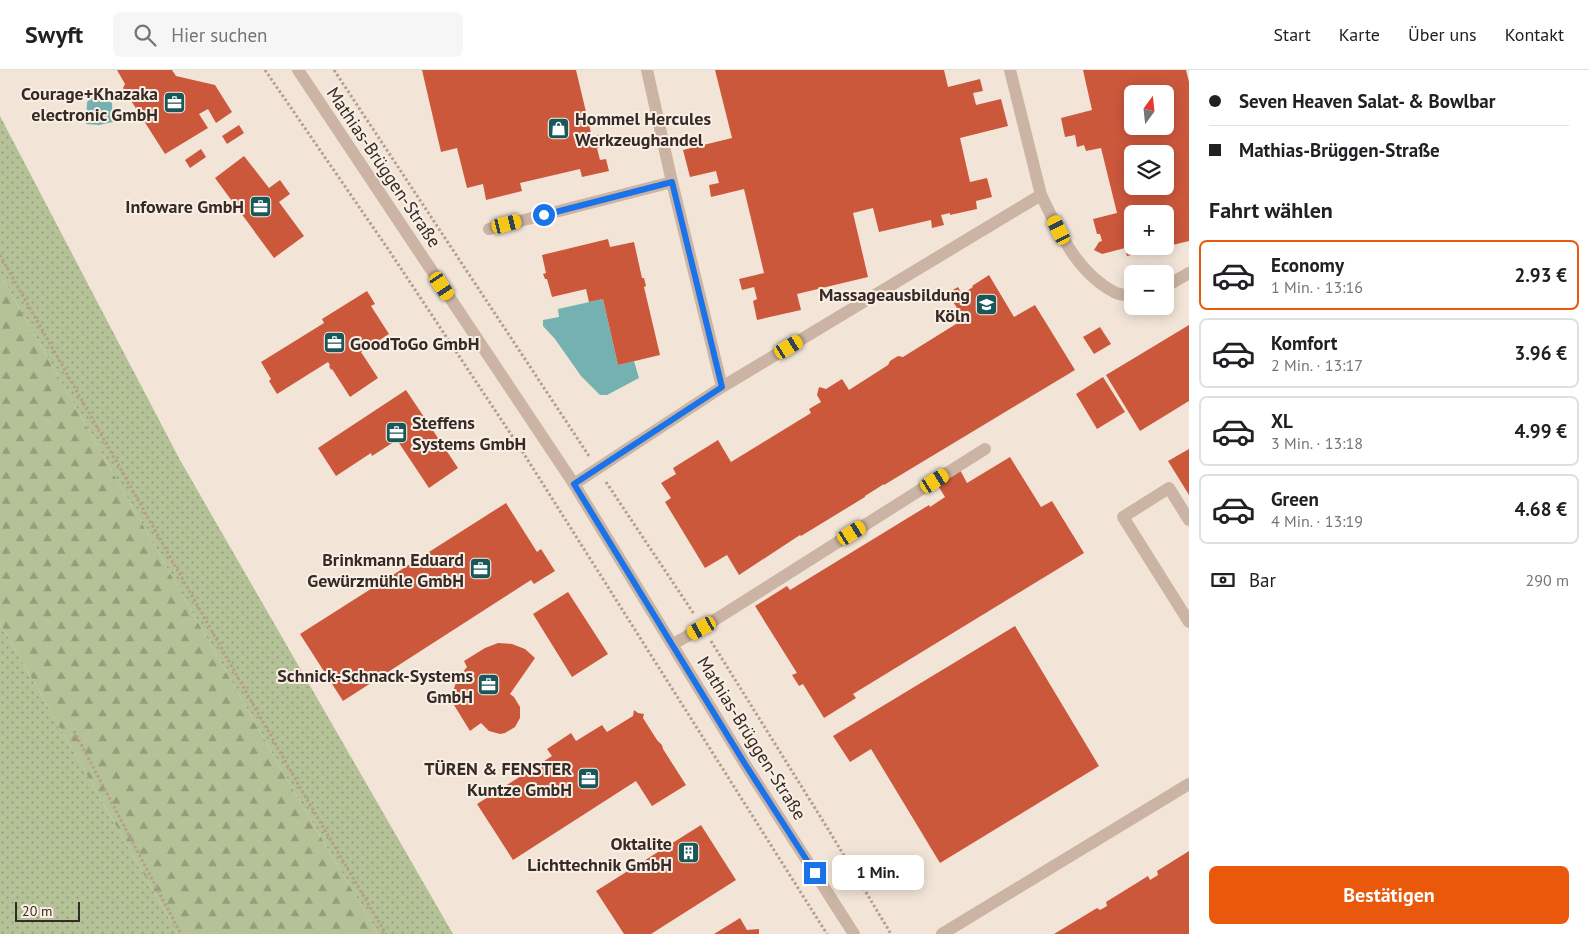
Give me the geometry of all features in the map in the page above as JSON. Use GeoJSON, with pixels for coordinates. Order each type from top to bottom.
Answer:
{"type":"FeatureCollection","features":[{"type":"Feature","properties":{"kind":"street","name":"Mathias-Brüggen-Straße"},"geometry":{"type":"LineString","coordinates":[[298,70],[574,484],[745,764],[854,934]]}},
{"type":"Feature","properties":{"kind":"street"},"geometry":{"type":"LineString","coordinates":[[647,70],[722,387]]}},
{"type":"Feature","properties":{"kind":"street"},"geometry":{"type":"LineString","coordinates":[[1010,70],[1041,195],[1068,247],[1090,276],[1115,293],[1124,295]]}},
{"type":"Feature","properties":{"kind":"street"},"geometry":{"type":"LineString","coordinates":[[489,229],[672,182]]}},
{"type":"Feature","properties":{"kind":"street"},"geometry":{"type":"LineString","coordinates":[[574,484],[722,387],[1041,195]]}},
{"type":"Feature","properties":{"kind":"street"},"geometry":{"type":"LineString","coordinates":[[1174,282],[1189,273]]}},
{"type":"Feature","properties":{"kind":"street"},"geometry":{"type":"LineString","coordinates":[[673,644],[702,628],[985,449]]}},
{"type":"Feature","properties":{"kind":"street"},"geometry":{"type":"LineString","coordinates":[[1189,520],[1169,488],[1123,517],[1189,622]]}},
{"type":"Feature","properties":{"kind":"street"},"geometry":{"type":"LineString","coordinates":[[942,934],[1189,784]]}},
{"type":"Feature","properties":{"kind":"path"},"geometry":{"type":"LineString","coordinates":[[265,70],[388,249],[524,454],[827,934]]}},
{"type":"Feature","properties":{"kind":"path"},"geometry":{"type":"LineString","coordinates":[[334,70],[702,628],[828,828],[891,934]]}},
{"type":"Feature","properties":{"kind":"path"},"geometry":{"type":"LineString","coordinates":[[0,255],[302,791],[386,934]]}},
{"type":"Feature","properties":{"kind":"path"},"geometry":{"type":"LineString","coordinates":[[74,731],[180,934]]}},
{"type":"Feature","properties":{"kind":"green space"},"geometry":{"type":"Polygon","coordinates":[[[0,116],[180,460],[453,934],[378,934],[296,795],[0,274],[0,116]]]}},
{"type":"Feature","properties":{"kind":"green space"},"geometry":{"type":"Polygon","coordinates":[[[0,274],[296,795],[378,934],[178,934],[0,623],[0,274]]]}},
{"type":"Feature","properties":{"kind":"green space"},"geometry":{"type":"Polygon","coordinates":[[[0,623],[178,934],[0,934],[0,623]]]}},
{"type":"Feature","properties":{"kind":"water"},"geometry":{"type":"Polygon","coordinates":[[[98,93],[112,103],[113,122],[99,125],[86,124],[87,102],[98,93]]]}},
{"type":"Feature","properties":{"kind":"water"},"geometry":{"type":"Polygon","coordinates":[[[603,299],[618,365],[634,361],[639,378],[607,395],[600,395],[581,376],[555,339],[543,326],[543,320],[559,317],[558,309],[603,299]]]}},
{"type":"Feature","properties":{"kind":"building","name":"Courage+Khazaka electronic GmbH"},"geometry":{"type":"Polygon","coordinates":[[[117,70],[172,70],[176,76],[215,85],[232,112],[216,123],[208,109],[199,114],[208,128],[165,154],[123,88],[125,84],[117,70]]]}},
{"type":"Feature","properties":{"kind":"building"},"geometry":{"type":"Polygon","coordinates":[[[422,70],[576,70],[592,137],[600,135],[603,147],[597,148],[600,160],[606,159],[609,171],[582,177],[580,169],[520,183],[522,191],[486,200],[483,184],[467,188],[457,148],[441,152],[422,70]]]}},
{"type":"Feature","properties":{"kind":"building"},"geometry":{"type":"Polygon","coordinates":[[[715,70],[944,70],[948,87],[980,79],[983,91],[973,93],[976,105],[1001,99],[1008,126],[960,138],[970,182],[987,178],[992,197],[976,201],[977,209],[941,215],[944,225],[932,228],[931,220],[879,232],[873,208],[853,213],[868,277],[797,294],[801,310],[757,320],[753,301],[757,299],[754,287],[742,290],[739,279],[764,273],[744,189],[711,197],[709,185],[719,183],[716,171],[690,177],[683,150],[732,138],[715,70]]]}},
{"type":"Feature","properties":{"kind":"building"},"geometry":{"type":"Polygon","coordinates":[[[1083,70],[1186,70],[1189,82],[1189,241],[1174,245],[1174,205],[1124,205],[1124,248],[1102,254],[1094,250],[1099,242],[1102,241],[1100,234],[1097,234],[1093,219],[1117,213],[1101,148],[1086,151],[1084,145],[1077,147],[1075,135],[1065,137],[1061,118],[1092,110],[1083,70]]]}},
{"type":"Feature","properties":{"kind":"building"},"geometry":{"type":"Polygon","coordinates":[[[239,125],[244,133],[227,144],[222,136],[239,125]]]}},
{"type":"Feature","properties":{"kind":"building"},"geometry":{"type":"Polygon","coordinates":[[[201,149],[206,157],[190,168],[185,160],[201,149]]]}},
{"type":"Feature","properties":{"kind":"building"},"geometry":{"type":"Polygon","coordinates":[[[244,156],[269,188],[280,180],[290,194],[279,202],[304,236],[274,258],[215,178],[244,156]]]}},
{"type":"Feature","properties":{"kind":"building"},"geometry":{"type":"Polygon","coordinates":[[[608,239],[610,247],[634,242],[642,278],[644,278],[646,286],[644,287],[660,355],[618,365],[603,299],[589,302],[586,289],[552,297],[547,279],[545,279],[543,274],[546,273],[542,255],[608,239]]]}},
{"type":"Feature","properties":{"kind":"building"},"geometry":{"type":"Polygon","coordinates":[[[989,275],[1014,317],[1035,305],[1075,370],[800,535],[739,575],[727,555],[705,568],[665,502],[671,498],[661,483],[676,474],[673,468],[718,440],[731,462],[811,413],[809,409],[821,402],[817,395],[819,387],[826,389],[842,379],[849,390],[888,365],[890,361],[898,356],[903,357],[964,319],[950,297],[951,291],[958,287],[962,294],[989,275]]]}},
{"type":"Feature","properties":{"kind":"building","name":"GoodToGo GmbH"},"geometry":{"type":"Polygon","coordinates":[[[367,291],[375,304],[371,306],[389,334],[361,352],[378,378],[350,397],[331,370],[328,362],[277,394],[261,362],[324,323],[322,319],[367,291]]]}},
{"type":"Feature","properties":{"kind":"building"},"geometry":{"type":"Polygon","coordinates":[[[1189,325],[1189,401],[1140,431],[1106,375],[1189,325]]]}},
{"type":"Feature","properties":{"kind":"building"},"geometry":{"type":"Polygon","coordinates":[[[1100,327],[1111,344],[1094,354],[1083,337],[1100,327]]]}},
{"type":"Feature","properties":{"kind":"building"},"geometry":{"type":"Polygon","coordinates":[[[1103,377],[1125,412],[1097,429],[1076,394],[1103,377]]]}},
{"type":"Feature","properties":{"kind":"building","name":"Steffens Systems GmbH"},"geometry":{"type":"Polygon","coordinates":[[[406,390],[458,468],[429,488],[397,440],[372,456],[371,453],[336,476],[318,448],[406,390]]]}},
{"type":"Feature","properties":{"kind":"building"},"geometry":{"type":"Polygon","coordinates":[[[1189,449],[1189,495],[1168,461],[1189,449]]]}},
{"type":"Feature","properties":{"kind":"building"},"geometry":{"type":"Polygon","coordinates":[[[1010,457],[1041,507],[1052,501],[1084,553],[853,694],[856,698],[824,718],[803,684],[799,686],[792,675],[797,673],[755,606],[787,586],[790,590],[929,505],[930,507],[945,497],[937,484],[960,470],[967,483],[1010,457]]]}},
{"type":"Feature","properties":{"kind":"building"},"geometry":{"type":"Polygon","coordinates":[[[506,503],[537,552],[541,549],[555,571],[534,584],[531,580],[343,701],[300,634],[506,503]]]}},
{"type":"Feature","properties":{"kind":"building"},"geometry":{"type":"Polygon","coordinates":[[[568,592],[608,654],[572,677],[533,614],[568,592]]]}},
{"type":"Feature","properties":{"kind":"building"},"geometry":{"type":"Polygon","coordinates":[[[1015,626],[1099,766],[940,863],[871,749],[850,762],[833,736],[1015,626]]]}},
{"type":"Feature","properties":{"kind":"building"},"geometry":{"type":"Polygon","coordinates":[[[498,643],[512,644],[525,649],[535,658],[510,694],[520,707],[520,718],[515,727],[505,733],[500,734],[489,731],[481,723],[470,731],[454,705],[453,692],[457,679],[467,667],[464,661],[485,648],[498,643]]]}},
{"type":"Feature","properties":{"kind":"building"},"geometry":{"type":"Polygon","coordinates":[[[634,710],[644,714],[643,718],[686,785],[652,806],[636,781],[513,860],[477,804],[552,756],[547,749],[571,733],[576,741],[602,725],[607,732],[633,716],[634,710]]]}},
{"type":"Feature","properties":{"kind":"building","name":"Oktalite Lichttechnik GmbH"},"geometry":{"type":"Polygon","coordinates":[[[701,825],[736,880],[651,934],[624,934],[596,891],[701,825]]]}},
{"type":"Feature","properties":{"kind":"building"},"geometry":{"type":"Polygon","coordinates":[[[1189,851],[1189,934],[1054,934],[1097,908],[1100,910],[1107,906],[1106,902],[1148,876],[1150,880],[1158,875],[1157,871],[1189,851]]]}},
{"type":"Feature","properties":{"kind":"building"},"geometry":{"type":"Polygon","coordinates":[[[740,918],[747,930],[759,929],[759,934],[714,934],[740,918]]]}},
{"type":"Feature","properties":{"kind":"place","name":"Courage+Khazaka electronic GmbH"},"geometry":{"type":"Point","coordinates":[174,103]}},
{"type":"Feature","properties":{"kind":"place","name":"Hommel Hercules Werkzeughandel"},"geometry":{"type":"Point","coordinates":[559,128]}},
{"type":"Feature","properties":{"kind":"place","name":"Infoware GmbH"},"geometry":{"type":"Point","coordinates":[260,206]}},
{"type":"Feature","properties":{"kind":"place","name":"Massageausbildung Köln"},"geometry":{"type":"Point","coordinates":[986,304]}},
{"type":"Feature","properties":{"kind":"place","name":"GoodToGo GmbH"},"geometry":{"type":"Point","coordinates":[334,343]}},
{"type":"Feature","properties":{"kind":"place","name":"Steffens Systems GmbH"},"geometry":{"type":"Point","coordinates":[396,432]}},
{"type":"Feature","properties":{"kind":"place","name":"Brinkmann Eduard Gewürzmühle GmbH"},"geometry":{"type":"Point","coordinates":[480,569]}},
{"type":"Feature","properties":{"kind":"place","name":"Schnick-Schnack-Systems GmbH"},"geometry":{"type":"Point","coordinates":[489,685]}},
{"type":"Feature","properties":{"kind":"place","name":"TÜREN & FENSTER Kuntze GmbH"},"geometry":{"type":"Point","coordinates":[588,778]}},
{"type":"Feature","properties":{"kind":"place","name":"Oktalite Lichttechnik GmbH"},"geometry":{"type":"Point","coordinates":[688,853]}},
{"type":"Feature","properties":{"kind":"route"},"geometry":{"type":"LineString","coordinates":[[544,215],[672,182],[722,387],[574,484],[745,764],[815,873]]}}]}
